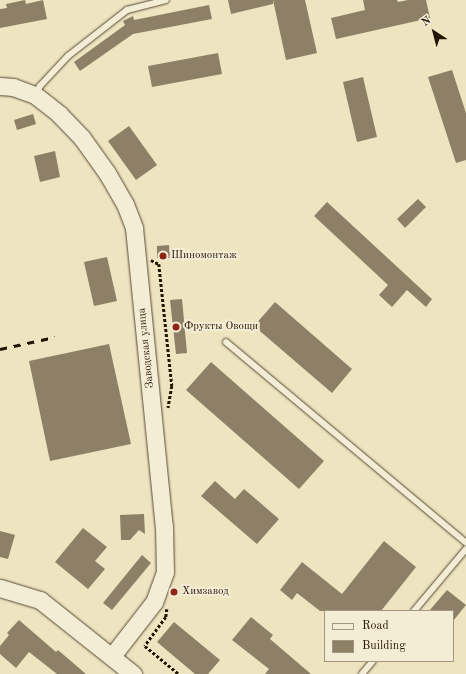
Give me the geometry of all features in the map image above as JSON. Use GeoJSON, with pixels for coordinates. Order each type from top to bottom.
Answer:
{"type":"FeatureCollection","features":[{"type":"Feature","properties":{"kind":"main road","name":"Заводская улица"},"geometry":{"type":"LineString","coordinates":[[0,86],[13,87],[35,95],[59,114],[82,138],[107,173],[125,204],[134,228],[162,510],[165,572],[154,602],[112,656]]}},
{"type":"Feature","properties":{"kind":"main road"},"geometry":{"type":"LineString","coordinates":[[0,588],[40,600],[134,674]]}},
{"type":"Feature","properties":{"kind":"lane"},"geometry":{"type":"LineString","coordinates":[[35,95],[40,86],[68,56],[127,10],[166,0]]}},
{"type":"Feature","properties":{"kind":"lane"},"geometry":{"type":"LineString","coordinates":[[226,342],[466,543]]}},
{"type":"Feature","properties":{"kind":"lane"},"geometry":{"type":"LineString","coordinates":[[415,610],[466,549]]}},
{"type":"Feature","properties":{"kind":"lane"},"geometry":{"type":"LineString","coordinates":[[362,674],[372,662]]}},
{"type":"Feature","properties":{"kind":"building"},"geometry":{"type":"Polygon","coordinates":[[[25,0],[26,4],[43,0],[47,19],[0,28],[0,9],[7,8],[6,4],[25,0]]]}},
{"type":"Feature","properties":{"kind":"building"},"geometry":{"type":"Polygon","coordinates":[[[228,0],[273,0],[273,4],[231,14],[228,0]]]}},
{"type":"Feature","properties":{"kind":"building"},"geometry":{"type":"Polygon","coordinates":[[[273,0],[305,0],[317,53],[286,60],[273,0]]]}},
{"type":"Feature","properties":{"kind":"building"},"geometry":{"type":"Polygon","coordinates":[[[363,0],[397,0],[398,2],[408,0],[426,0],[430,18],[336,39],[331,18],[365,10],[363,0]]]}},
{"type":"Feature","properties":{"kind":"building"},"geometry":{"type":"Polygon","coordinates":[[[209,5],[212,19],[133,34],[80,71],[74,62],[125,25],[123,21],[133,16],[134,20],[209,5]]]}},
{"type":"Feature","properties":{"kind":"building"},"geometry":{"type":"Polygon","coordinates":[[[218,53],[222,74],[152,87],[148,66],[218,53]]]}},
{"type":"Feature","properties":{"kind":"building"},"geometry":{"type":"Polygon","coordinates":[[[452,70],[466,113],[466,160],[456,163],[428,77],[452,70]]]}},
{"type":"Feature","properties":{"kind":"building"},"geometry":{"type":"Polygon","coordinates":[[[363,77],[377,137],[357,142],[343,82],[363,77]]]}},
{"type":"Feature","properties":{"kind":"building"},"geometry":{"type":"Polygon","coordinates":[[[33,114],[36,124],[17,130],[14,120],[33,114]]]}},
{"type":"Feature","properties":{"kind":"building"},"geometry":{"type":"Polygon","coordinates":[[[129,126],[157,165],[136,180],[108,141],[129,126]]]}},
{"type":"Feature","properties":{"kind":"building"},"geometry":{"type":"Polygon","coordinates":[[[55,151],[60,177],[40,182],[34,156],[55,151]]]}},
{"type":"Feature","properties":{"kind":"building"},"geometry":{"type":"Polygon","coordinates":[[[418,199],[426,207],[405,228],[397,219],[418,199]]]}},
{"type":"Feature","properties":{"kind":"building"},"geometry":{"type":"Polygon","coordinates":[[[327,202],[432,299],[426,307],[407,290],[392,307],[379,295],[388,285],[314,216],[327,202]]]}},
{"type":"Feature","properties":{"kind":"building"},"geometry":{"type":"Polygon","coordinates":[[[169,245],[170,258],[157,258],[157,246],[169,245]]]}},
{"type":"Feature","properties":{"kind":"building"},"geometry":{"type":"Polygon","coordinates":[[[107,257],[117,301],[94,306],[84,262],[107,257]]]}},
{"type":"Feature","properties":{"kind":"building"},"geometry":{"type":"Polygon","coordinates":[[[182,299],[187,353],[176,354],[170,300],[182,299]]]}},
{"type":"Feature","properties":{"kind":"building"},"geometry":{"type":"Polygon","coordinates":[[[275,302],[352,369],[332,393],[254,326],[275,302]]]}},
{"type":"Feature","properties":{"kind":"building"},"geometry":{"type":"Polygon","coordinates":[[[109,344],[131,444],[50,461],[29,361],[109,344]]]}},
{"type":"Feature","properties":{"kind":"building"},"geometry":{"type":"Polygon","coordinates":[[[211,362],[324,461],[299,489],[186,390],[211,362]]]}},
{"type":"Feature","properties":{"kind":"building"},"geometry":{"type":"Polygon","coordinates":[[[215,481],[235,499],[244,489],[279,519],[257,544],[201,496],[215,481]]]}},
{"type":"Feature","properties":{"kind":"building"},"geometry":{"type":"Polygon","coordinates":[[[144,514],[145,534],[139,530],[130,540],[121,540],[120,515],[144,514]]]}},
{"type":"Feature","properties":{"kind":"building"},"geometry":{"type":"Polygon","coordinates":[[[83,528],[107,547],[95,561],[105,569],[88,589],[55,562],[83,528]]]}},
{"type":"Feature","properties":{"kind":"building"},"geometry":{"type":"Polygon","coordinates":[[[0,531],[15,535],[8,559],[0,557],[0,531]]]}},
{"type":"Feature","properties":{"kind":"building"},"geometry":{"type":"Polygon","coordinates":[[[384,541],[416,567],[382,610],[320,611],[297,593],[292,600],[280,590],[302,562],[342,594],[384,541]]]}},
{"type":"Feature","properties":{"kind":"building"},"geometry":{"type":"Polygon","coordinates":[[[142,555],[151,563],[112,610],[103,603],[142,555]]]}},
{"type":"Feature","properties":{"kind":"building"},"geometry":{"type":"Polygon","coordinates":[[[447,590],[466,605],[454,620],[454,610],[430,610],[447,590]]]}},
{"type":"Feature","properties":{"kind":"building"},"geometry":{"type":"Polygon","coordinates":[[[251,617],[273,635],[270,639],[311,674],[265,674],[269,669],[232,640],[251,617]]]}},
{"type":"Feature","properties":{"kind":"building"},"geometry":{"type":"Polygon","coordinates":[[[19,620],[56,652],[58,650],[86,674],[57,674],[29,652],[16,668],[0,654],[0,646],[9,635],[7,633],[19,620]]]}},
{"type":"Feature","properties":{"kind":"building"},"geometry":{"type":"Polygon","coordinates":[[[174,622],[220,660],[208,674],[195,674],[157,642],[174,622]]]}},
{"type":"Feature","properties":{"kind":"railway"},"geometry":{"type":"LineString","coordinates":[[0,349],[55,337]]}},
{"type":"Feature","properties":{"kind":"place","name":"Шиномонтаж"},"geometry":{"type":"Point","coordinates":[163,256]}},
{"type":"Feature","properties":{"kind":"place","name":"Фрукты Овощи"},"geometry":{"type":"Point","coordinates":[176,327]}},
{"type":"Feature","properties":{"kind":"place","name":"Химзавод"},"geometry":{"type":"Point","coordinates":[174,592]}}]}
